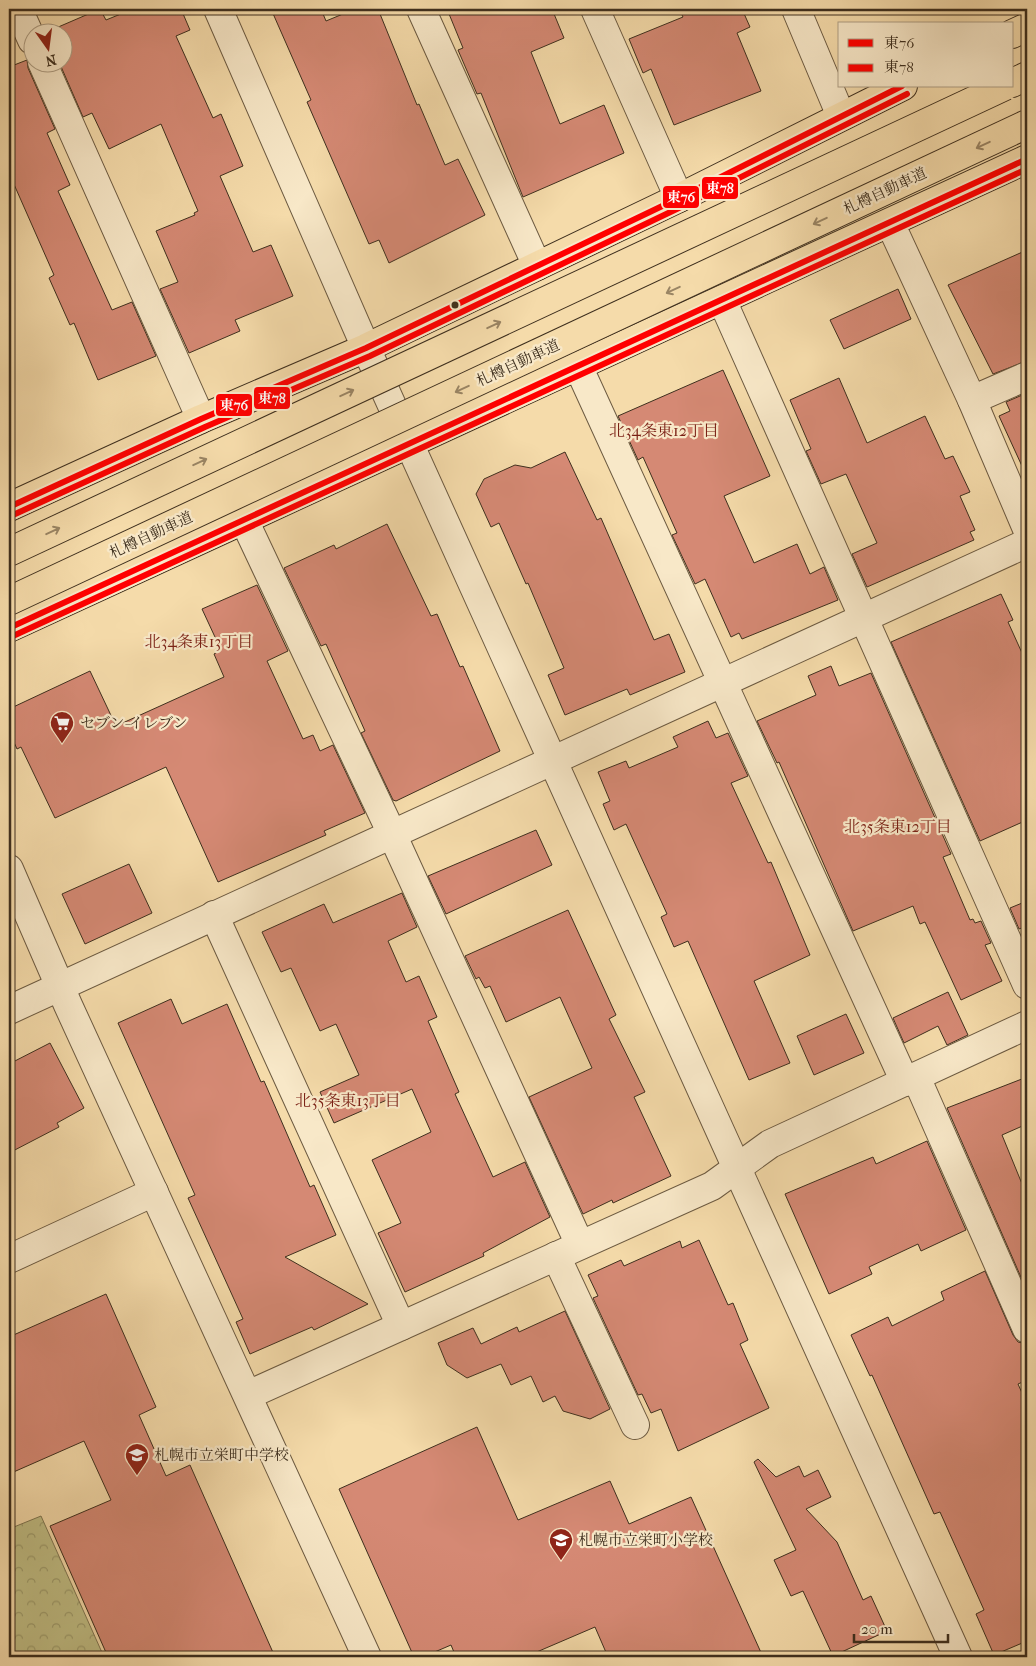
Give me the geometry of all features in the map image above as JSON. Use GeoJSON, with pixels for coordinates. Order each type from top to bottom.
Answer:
{"type":"FeatureCollection","features":[{"type":"Feature","properties":{"kind":"highway"},"geometry":{"type":"LineString","coordinates":[[1014,33],[1027,27]]}},
{"type":"Feature","properties":{"kind":"highway"},"geometry":{"type":"LineString","coordinates":[[1014,82],[1027,76]]}},
{"type":"Feature","properties":{"kind":"highway"},"geometry":{"type":"LineString","coordinates":[[9,507],[201,419],[366,348],[679,198],[899,88]]}},
{"type":"Feature","properties":{"kind":"highway"},"geometry":{"type":"LineString","coordinates":[[9,552],[1000,88]]}},
{"type":"Feature","properties":{"kind":"highway","name":"札樽自動車道"},"geometry":{"type":"LineString","coordinates":[[9,601],[1027,124]]}},
{"type":"Feature","properties":{"kind":"highway"},"geometry":{"type":"LineString","coordinates":[[9,628],[1027,159]]}},
{"type":"Feature","properties":{"kind":"street"},"geometry":{"type":"LineString","coordinates":[[18,9],[24,22]]}},
{"type":"Feature","properties":{"kind":"street"},"geometry":{"type":"LineString","coordinates":[[218,9],[366,348],[958,1657]]}},
{"type":"Feature","properties":{"kind":"street"},"geometry":{"type":"LineString","coordinates":[[422,9],[537,266]]}},
{"type":"Feature","properties":{"kind":"street"},"geometry":{"type":"LineString","coordinates":[[595,9],[679,198]]}},
{"type":"Feature","properties":{"kind":"street"},"geometry":{"type":"LineString","coordinates":[[796,9],[841,116]]}},
{"type":"Feature","properties":{"kind":"street"},"geometry":{"type":"LineString","coordinates":[[46,72],[201,419]]}},
{"type":"Feature","properties":{"kind":"street"},"geometry":{"type":"LineString","coordinates":[[890,223],[972,400],[1027,529]]}},
{"type":"Feature","properties":{"kind":"street"},"geometry":{"type":"LineString","coordinates":[[722,300],[1027,985]]}},
{"type":"Feature","properties":{"kind":"street"},"geometry":{"type":"LineString","coordinates":[[578,366],[722,682],[1027,1329]]}},
{"type":"Feature","properties":{"kind":"street"},"geometry":{"type":"LineString","coordinates":[[972,400],[1027,376]]}},
{"type":"Feature","properties":{"kind":"street"},"geometry":{"type":"LineString","coordinates":[[244,520],[392,834],[580,1245]]}},
{"type":"Feature","properties":{"kind":"street"},"geometry":{"type":"LineString","coordinates":[[9,1010],[1027,543]]}},
{"type":"Feature","properties":{"kind":"street"},"geometry":{"type":"LineString","coordinates":[[9,869],[60,986],[366,1657]]}},
{"type":"Feature","properties":{"kind":"street"},"geometry":{"type":"LineString","coordinates":[[214,915],[401,1326]]}},
{"type":"Feature","properties":{"kind":"street"},"geometry":{"type":"LineString","coordinates":[[248,1395],[712,1186],[770,1144],[1027,1025]]}},
{"type":"Feature","properties":{"kind":"street"},"geometry":{"type":"LineString","coordinates":[[9,1259],[154,1192]]}},
{"type":"Feature","properties":{"kind":"street"},"geometry":{"type":"LineString","coordinates":[[556,1256],[635,1425]]}},
{"type":"Feature","properties":{"kind":"green space"},"geometry":{"type":"Polygon","coordinates":[[[41,1516],[104,1657],[9,1657],[9,1529],[41,1516]]]}},
{"type":"Feature","properties":{"kind":"building"},"geometry":{"type":"Polygon","coordinates":[[[100,9],[106,20],[133,9],[181,9],[190,30],[176,36],[213,118],[221,114],[243,166],[220,176],[253,252],[271,245],[293,296],[235,320],[240,331],[189,353],[160,289],[178,282],[156,231],[195,215],[194,213],[198,211],[161,124],[109,149],[92,113],[83,117],[63,72],[72,72],[72,22],[70,22],[100,9]]]}},
{"type":"Feature","properties":{"kind":"building"},"geometry":{"type":"Polygon","coordinates":[[[271,9],[321,9],[326,21],[355,9],[378,9],[417,105],[419,104],[445,165],[458,159],[485,215],[389,263],[379,240],[369,244],[307,102],[311,100],[271,9]]]}},
{"type":"Feature","properties":{"kind":"building"},"geometry":{"type":"Polygon","coordinates":[[[447,9],[552,9],[564,38],[531,52],[560,124],[604,105],[624,153],[523,197],[481,93],[477,94],[458,50],[463,48],[447,9]]]}},
{"type":"Feature","properties":{"kind":"building"},"geometry":{"type":"Polygon","coordinates":[[[679,9],[742,9],[750,27],[737,33],[761,91],[674,125],[651,69],[643,73],[629,39],[683,17],[679,9]]]}},
{"type":"Feature","properties":{"kind":"building"},"geometry":{"type":"Polygon","coordinates":[[[22,62],[22,72],[30,72],[55,129],[47,133],[70,185],[58,191],[112,310],[132,302],[156,356],[98,380],[74,323],[70,325],[49,278],[54,275],[9,173],[9,67],[22,62]]]}},
{"type":"Feature","properties":{"kind":"building"},"geometry":{"type":"Polygon","coordinates":[[[1027,250],[1027,361],[993,374],[948,285],[1027,250]]]}},
{"type":"Feature","properties":{"kind":"building"},"geometry":{"type":"Polygon","coordinates":[[[898,289],[911,319],[844,349],[830,320],[898,289]]]}},
{"type":"Feature","properties":{"kind":"building"},"geometry":{"type":"Polygon","coordinates":[[[723,370],[770,476],[724,496],[754,563],[797,544],[810,574],[824,567],[838,600],[742,639],[739,633],[731,637],[705,579],[695,584],[672,535],[677,533],[643,457],[638,460],[618,416],[723,370]]]}},
{"type":"Feature","properties":{"kind":"building"},"geometry":{"type":"Polygon","coordinates":[[[839,378],[867,443],[925,416],[945,459],[953,456],[970,492],[960,496],[975,530],[970,532],[974,540],[867,587],[852,554],[877,543],[846,474],[821,484],[806,451],[811,449],[790,400],[839,378]]]}},
{"type":"Feature","properties":{"kind":"building"},"geometry":{"type":"Polygon","coordinates":[[[1027,393],[1027,477],[999,416],[1010,411],[1006,402],[1027,393]]]}},
{"type":"Feature","properties":{"kind":"building"},"geometry":{"type":"Polygon","coordinates":[[[565,452],[597,520],[601,518],[654,640],[669,634],[685,672],[630,695],[627,689],[565,715],[548,675],[564,668],[528,583],[526,584],[499,523],[491,527],[476,494],[484,479],[515,465],[531,468],[565,452]]]}},
{"type":"Feature","properties":{"kind":"building"},"geometry":{"type":"Polygon","coordinates":[[[387,524],[431,616],[437,614],[460,667],[463,666],[500,751],[396,801],[393,800],[361,733],[365,731],[326,644],[321,646],[284,568],[334,545],[336,549],[387,524]]]}},
{"type":"Feature","properties":{"kind":"building"},"geometry":{"type":"Polygon","coordinates":[[[257,585],[288,651],[267,661],[303,739],[313,735],[320,751],[333,745],[365,813],[324,831],[326,835],[218,882],[166,767],[55,818],[21,747],[17,749],[9,731],[9,709],[90,671],[116,726],[224,677],[214,654],[221,650],[202,609],[257,585]]]}},
{"type":"Feature","properties":{"kind":"building"},"geometry":{"type":"Polygon","coordinates":[[[1001,594],[1013,620],[1008,622],[1027,664],[1027,820],[980,841],[891,642],[1001,594]]]}},
{"type":"Feature","properties":{"kind":"building"},"geometry":{"type":"Polygon","coordinates":[[[831,666],[839,686],[871,673],[951,854],[943,857],[970,920],[973,919],[975,923],[981,921],[991,943],[985,945],[1002,981],[961,1000],[925,922],[920,924],[913,906],[853,931],[779,762],[777,763],[757,721],[816,695],[808,676],[831,666]]]}},
{"type":"Feature","properties":{"kind":"building"},"geometry":{"type":"Polygon","coordinates":[[[708,721],[716,738],[728,733],[748,776],[731,783],[768,863],[771,862],[810,955],[754,981],[790,1063],[749,1080],[688,941],[674,947],[661,917],[667,914],[626,824],[614,830],[603,804],[610,801],[598,772],[626,761],[629,768],[678,747],[673,737],[708,721]]]}},
{"type":"Feature","properties":{"kind":"building"},"geometry":{"type":"Polygon","coordinates":[[[536,830],[552,865],[446,914],[428,876],[536,830]]]}},
{"type":"Feature","properties":{"kind":"building"},"geometry":{"type":"Polygon","coordinates":[[[129,864],[152,913],[85,944],[62,894],[129,864]]]}},
{"type":"Feature","properties":{"kind":"building"},"geometry":{"type":"Polygon","coordinates":[[[402,893],[417,927],[388,941],[406,982],[419,976],[437,1017],[428,1021],[459,1092],[455,1094],[493,1177],[525,1162],[550,1217],[483,1253],[484,1256],[405,1292],[378,1233],[401,1223],[372,1160],[431,1132],[412,1089],[334,1123],[320,1092],[359,1075],[336,1024],[320,1031],[291,968],[281,972],[262,932],[324,904],[333,923],[402,893]]]}},
{"type":"Feature","properties":{"kind":"building"},"geometry":{"type":"Polygon","coordinates":[[[1027,901],[1027,926],[1019,929],[1010,908],[1027,901]]]}},
{"type":"Feature","properties":{"kind":"building"},"geometry":{"type":"Polygon","coordinates":[[[568,910],[616,1015],[609,1019],[645,1092],[634,1097],[671,1176],[613,1203],[612,1200],[583,1214],[529,1097],[592,1068],[560,997],[506,1022],[490,986],[485,988],[479,977],[476,979],[465,956],[568,910]]]}},
{"type":"Feature","properties":{"kind":"building"},"geometry":{"type":"Polygon","coordinates":[[[948,992],[968,1035],[947,1045],[938,1026],[904,1043],[893,1018],[948,992]]]}},
{"type":"Feature","properties":{"kind":"building"},"geometry":{"type":"Polygon","coordinates":[[[171,999],[182,1024],[227,1004],[261,1082],[264,1081],[310,1187],[314,1185],[336,1235],[285,1257],[368,1304],[314,1330],[312,1327],[250,1354],[236,1322],[243,1319],[188,1198],[195,1195],[118,1023],[171,999]]]}},
{"type":"Feature","properties":{"kind":"building"},"geometry":{"type":"Polygon","coordinates":[[[846,1014],[864,1053],[814,1075],[797,1036],[846,1014]]]}},
{"type":"Feature","properties":{"kind":"building"},"geometry":{"type":"Polygon","coordinates":[[[50,1043],[84,1108],[57,1123],[59,1127],[9,1153],[9,1064],[50,1043]]]}},
{"type":"Feature","properties":{"kind":"building"},"geometry":{"type":"Polygon","coordinates":[[[1027,1077],[1027,1124],[1002,1135],[1027,1196],[1027,1291],[947,1108],[1027,1077]]]}},
{"type":"Feature","properties":{"kind":"building"},"geometry":{"type":"Polygon","coordinates":[[[927,1141],[966,1230],[921,1251],[918,1244],[869,1267],[872,1274],[829,1294],[785,1194],[873,1157],[876,1164],[927,1141]]]}},
{"type":"Feature","properties":{"kind":"building"},"geometry":{"type":"Polygon","coordinates":[[[699,1240],[728,1305],[733,1303],[748,1340],[740,1344],[769,1408],[678,1451],[661,1409],[651,1413],[642,1394],[638,1395],[593,1298],[598,1296],[588,1275],[621,1260],[624,1266],[680,1241],[682,1248],[699,1240]]]}},
{"type":"Feature","properties":{"kind":"building"},"geometry":{"type":"Polygon","coordinates":[[[985,1271],[1013,1335],[1018,1342],[1027,1344],[1027,1380],[1018,1384],[1027,1404],[1027,1641],[994,1655],[976,1614],[984,1610],[940,1512],[934,1514],[872,1375],[870,1376],[851,1335],[888,1317],[892,1326],[944,1300],[941,1292],[985,1271]]]}},
{"type":"Feature","properties":{"kind":"building"},"geometry":{"type":"Polygon","coordinates":[[[106,1294],[156,1407],[139,1415],[166,1476],[190,1465],[275,1657],[108,1657],[50,1526],[111,1500],[84,1441],[9,1474],[9,1337],[106,1294]]]}},
{"type":"Feature","properties":{"kind":"building"},"geometry":{"type":"Polygon","coordinates":[[[565,1311],[610,1409],[590,1419],[563,1411],[555,1396],[543,1402],[531,1376],[511,1385],[501,1364],[467,1378],[447,1365],[438,1343],[473,1328],[481,1344],[517,1327],[519,1332],[565,1311]]]}},
{"type":"Feature","properties":{"kind":"building"},"geometry":{"type":"Polygon","coordinates":[[[477,1427],[518,1520],[610,1481],[629,1524],[691,1497],[763,1657],[608,1657],[595,1627],[525,1657],[456,1657],[451,1645],[423,1657],[414,1657],[339,1489],[477,1427]]]}},
{"type":"Feature","properties":{"kind":"building"},"geometry":{"type":"Polygon","coordinates":[[[758,1459],[776,1477],[799,1466],[804,1477],[818,1470],[831,1497],[806,1509],[837,1542],[863,1600],[871,1596],[887,1631],[833,1656],[803,1591],[791,1596],[774,1560],[796,1550],[754,1462],[758,1459]]]}},
{"type":"Feature","properties":{"kind":"transit line","name":"東76"},"geometry":{"type":"LineString","coordinates":[[9,507],[201,419],[366,348],[679,198],[898,88]]}},
{"type":"Feature","properties":{"kind":"transit line","name":"東78"},"geometry":{"type":"LineString","coordinates":[[13,515],[205,427],[370,356],[683,206],[907,94]]}},
{"type":"Feature","properties":{"kind":"transit line","name":"東76"},"geometry":{"type":"LineString","coordinates":[[9,628],[1027,159]]}},
{"type":"Feature","properties":{"kind":"transit line","name":"東78"},"geometry":{"type":"LineString","coordinates":[[13,636],[1027,169]]}},
{"type":"Feature","properties":{"kind":"place","name":"セブン-イレブン"},"geometry":{"type":"Point","coordinates":[62,744]}},
{"type":"Feature","properties":{"kind":"place","name":"札幌市立栄町中学校"},"geometry":{"type":"Point","coordinates":[137,1476]}},
{"type":"Feature","properties":{"kind":"place","name":"札幌市立栄町小学校"},"geometry":{"type":"Point","coordinates":[561,1561]}},
{"type":"Feature","properties":{"kind":"district","name":"北34条東12丁目"},"geometry":{"type":"Point","coordinates":[664,430]}},
{"type":"Feature","properties":{"kind":"district","name":"北34条東13丁目"},"geometry":{"type":"Point","coordinates":[199,641]}},
{"type":"Feature","properties":{"kind":"district","name":"北35条東12丁目"},"geometry":{"type":"Point","coordinates":[898,826]}},
{"type":"Feature","properties":{"kind":"district","name":"北35条東13丁目"},"geometry":{"type":"Point","coordinates":[348,1100]}}]}
